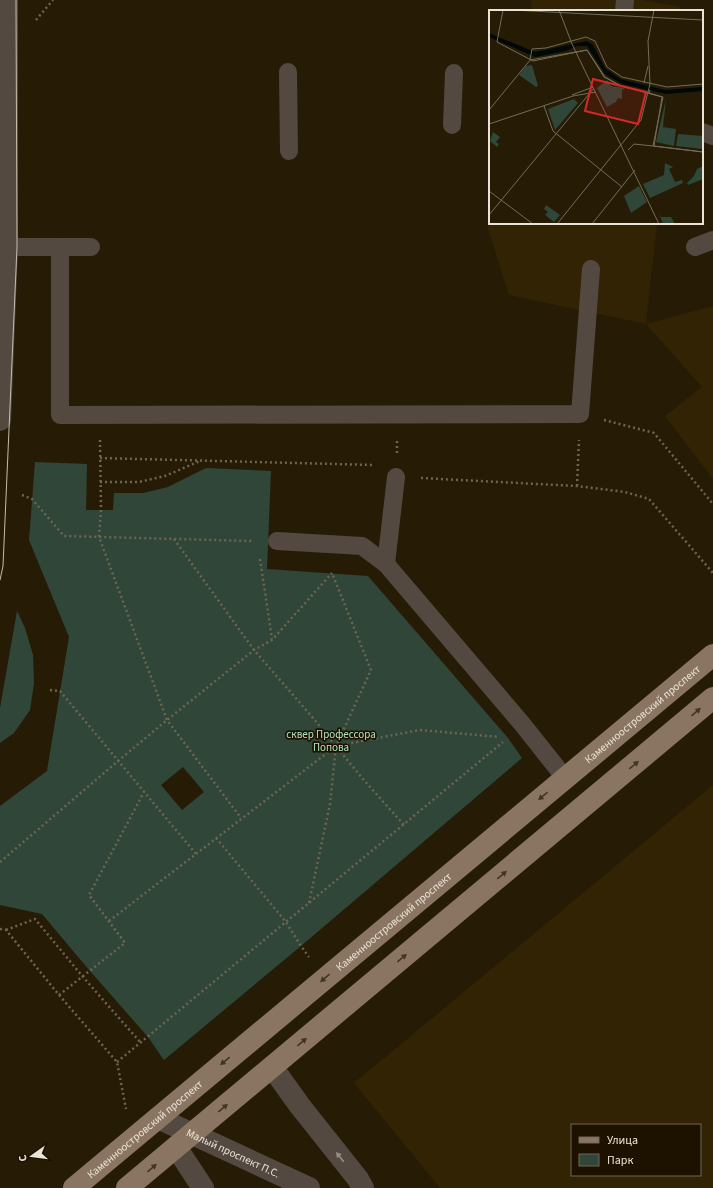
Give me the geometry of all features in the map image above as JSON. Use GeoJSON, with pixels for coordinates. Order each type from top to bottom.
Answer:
{"type":"FeatureCollection","features":[{"type":"Feature","properties":{"kind":"main road","name":"Каменноостровский проспект"},"geometry":{"type":"LineString","coordinates":[[74,1188],[713,655]]}},
{"type":"Feature","properties":{"kind":"main road"},"geometry":{"type":"LineString","coordinates":[[127,1188],[713,698]]}},
{"type":"Feature","properties":{"kind":"street"},"geometry":{"type":"LineString","coordinates":[[0,420],[7,247],[7,0]]}},
{"type":"Feature","properties":{"kind":"street"},"geometry":{"type":"LineString","coordinates":[[272,1067],[300,1106],[358,1179],[363,1188]]}},
{"type":"Feature","properties":{"kind":"street","name":"Малый проспект П.С."},"geometry":{"type":"LineString","coordinates":[[158,1118],[309,1188]]}},
{"type":"Feature","properties":{"kind":"street"},"geometry":{"type":"LineString","coordinates":[[176,1147],[203,1188]]}},
{"type":"Feature","properties":{"kind":"lane"},"geometry":{"type":"LineString","coordinates":[[624,10],[625,0]]}},
{"type":"Feature","properties":{"kind":"lane"},"geometry":{"type":"LineString","coordinates":[[288,72],[289,151]]}},
{"type":"Feature","properties":{"kind":"lane"},"geometry":{"type":"LineString","coordinates":[[452,125],[454,73]]}},
{"type":"Feature","properties":{"kind":"lane"},"geometry":{"type":"LineString","coordinates":[[695,247],[713,240]]}},
{"type":"Feature","properties":{"kind":"lane"},"geometry":{"type":"LineString","coordinates":[[7,247],[91,247]]}},
{"type":"Feature","properties":{"kind":"lane"},"geometry":{"type":"LineString","coordinates":[[60,247],[60,415],[580,414],[591,269]]}},
{"type":"Feature","properties":{"kind":"lane"},"geometry":{"type":"LineString","coordinates":[[386,564],[396,471]]}},
{"type":"Feature","properties":{"kind":"lane"},"geometry":{"type":"LineString","coordinates":[[277,541],[362,546],[386,564],[523,725],[565,778]]}},
{"type":"Feature","properties":{"kind":"path"},"geometry":{"type":"LineString","coordinates":[[32,24],[54,0]]}},
{"type":"Feature","properties":{"kind":"path"},"geometry":{"type":"LineString","coordinates":[[100,414],[100,537],[167,720],[241,818]]}},
{"type":"Feature","properties":{"kind":"path"},"geometry":{"type":"LineString","coordinates":[[396,471],[398,414]]}},
{"type":"Feature","properties":{"kind":"path"},"geometry":{"type":"LineString","coordinates":[[577,486],[580,414],[654,434],[713,504]]}},
{"type":"Feature","properties":{"kind":"path"},"geometry":{"type":"LineString","coordinates":[[100,458],[201,460],[396,471],[577,486],[625,492],[649,499],[713,573]]}},
{"type":"Feature","properties":{"kind":"path"},"geometry":{"type":"LineString","coordinates":[[100,482],[139,482],[159,478],[201,460]]}},
{"type":"Feature","properties":{"kind":"path"},"geometry":{"type":"LineString","coordinates":[[22,496],[32,499],[64,536],[277,541]]}},
{"type":"Feature","properties":{"kind":"path"},"geometry":{"type":"LineString","coordinates":[[174,539],[254,650],[362,778],[404,824]]}},
{"type":"Feature","properties":{"kind":"path"},"geometry":{"type":"LineString","coordinates":[[257,541],[272,640]]}},
{"type":"Feature","properties":{"kind":"path"},"geometry":{"type":"LineString","coordinates":[[309,903],[330,804],[336,746],[370,670],[332,574],[336,544]]}},
{"type":"Feature","properties":{"kind":"path"},"geometry":{"type":"LineString","coordinates":[[0,862],[167,720],[254,650],[272,640],[332,574]]}},
{"type":"Feature","properties":{"kind":"path"},"geometry":{"type":"LineString","coordinates":[[50,690],[60,691],[196,854]]}},
{"type":"Feature","properties":{"kind":"path"},"geometry":{"type":"LineString","coordinates":[[117,1062],[523,725]]}},
{"type":"Feature","properties":{"kind":"path"},"geometry":{"type":"LineString","coordinates":[[109,921],[336,746],[420,730],[508,738]]}},
{"type":"Feature","properties":{"kind":"path"},"geometry":{"type":"LineString","coordinates":[[59,995],[125,943],[89,895],[144,792]]}},
{"type":"Feature","properties":{"kind":"path"},"geometry":{"type":"LineString","coordinates":[[216,838],[286,922],[312,960]]}},
{"type":"Feature","properties":{"kind":"path"},"geometry":{"type":"LineString","coordinates":[[0,929],[6,930],[35,919],[141,1043]]}},
{"type":"Feature","properties":{"kind":"path"},"geometry":{"type":"LineString","coordinates":[[6,930],[59,995],[117,1062],[127,1115]]}},
{"type":"Feature","properties":{"kind":"shaded area"},"geometry":{"type":"Polygon","coordinates":[[[532,0],[643,0],[680,7],[680,10],[531,10],[532,0]]]}},
{"type":"Feature","properties":{"kind":"shaded area"},"geometry":{"type":"Polygon","coordinates":[[[497,224],[657,224],[646,324],[509,295],[487,226],[497,224]]]}},
{"type":"Feature","properties":{"kind":"shaded area"},"geometry":{"type":"Polygon","coordinates":[[[713,306],[713,479],[665,416],[702,387],[646,324],[713,306]]]}},
{"type":"Feature","properties":{"kind":"shaded area"},"geometry":{"type":"Polygon","coordinates":[[[713,785],[713,1188],[440,1188],[354,1083],[713,785]]]}},
{"type":"Feature","properties":{"kind":"green space","name":"сквер Профессора Попова"},"geometry":{"type":"Polygon","coordinates":[[[35,462],[87,464],[86,510],[113,510],[114,493],[143,493],[168,487],[206,468],[271,471],[267,569],[368,576],[508,738],[522,758],[164,1060],[148,1037],[42,914],[0,905],[0,806],[47,771],[69,637],[29,540],[35,462]],[[183,767],[161,785],[182,810],[204,792],[183,767]]]}},
{"type":"Feature","properties":{"kind":"green space"},"geometry":{"type":"Polygon","coordinates":[[[17,611],[25,628],[33,655],[34,683],[30,710],[14,733],[0,743],[0,708],[17,611]]]}},
{"type":"Feature","properties":{"kind":"tram line"},"geometry":{"type":"LineString","coordinates":[[0,580],[3,566],[17,247],[16,0]]}}]}
